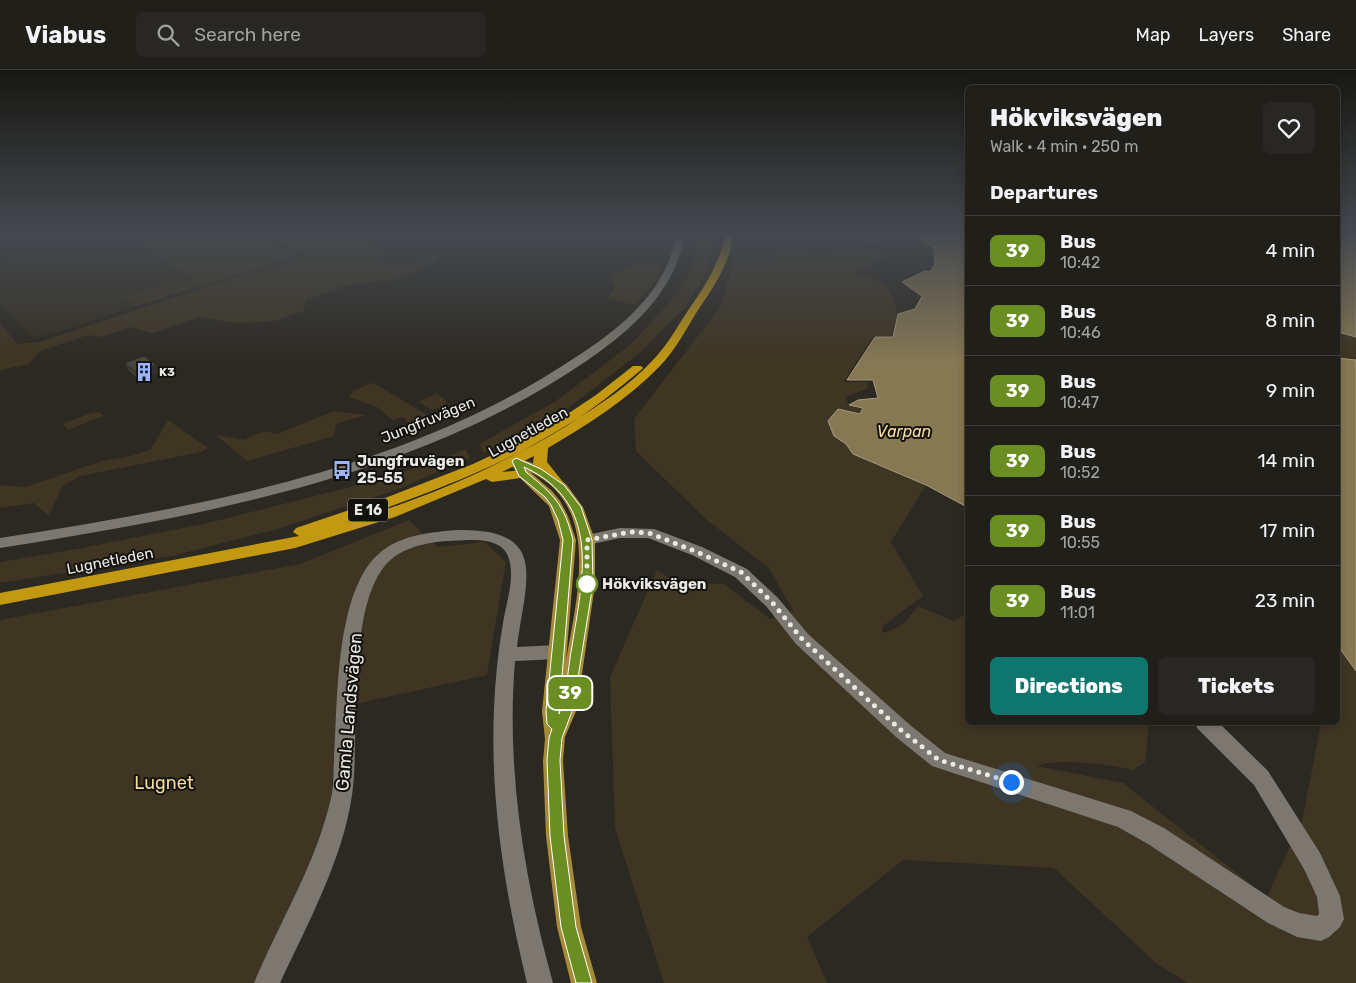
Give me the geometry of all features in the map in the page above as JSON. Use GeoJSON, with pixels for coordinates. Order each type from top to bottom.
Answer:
{"type":"FeatureCollection","features":[{"type":"Feature","properties":{"kind":"highway","name":"Lugnetleden"},"geometry":{"type":"LineString","coordinates":[[0,599],[108,580],[294,543],[390,514],[478,479],[540,447],[593,415],[626,391],[666,352],[715,278]]}},
{"type":"Feature","properties":{"kind":"highway","name":"Lugnetleden"},"geometry":{"type":"LineString","coordinates":[[226,555],[373,508],[456,475],[514,462],[559,424],[589,404],[675,336]]}},
{"type":"Feature","properties":{"kind":"highway"},"geometry":{"type":"LineString","coordinates":[[540,447],[540,463],[556,482]]}},
{"type":"Feature","properties":{"kind":"main road"},"geometry":{"type":"LineString","coordinates":[[514,462],[538,470],[556,482],[576,507],[587,540],[587,584],[567,709],[555,738]]}},
{"type":"Feature","properties":{"kind":"main road"},"geometry":{"type":"LineString","coordinates":[[514,462],[555,504],[563,520],[568,543],[552,711],[555,738],[553,760],[557,836],[568,927],[584,983]]}},
{"type":"Feature","properties":{"kind":"main road"},"geometry":{"type":"LineString","coordinates":[[568,543],[587,540]]}},
{"type":"Feature","properties":{"kind":"main road"},"geometry":{"type":"LineString","coordinates":[[558,652],[576,652]]}},
{"type":"Feature","properties":{"kind":"street","name":"Jungfruvägen"},"geometry":{"type":"LineString","coordinates":[[0,544],[182,512],[257,495],[376,458],[471,421],[539,387],[597,348],[630,322],[649,301],[666,278]]}},
{"type":"Feature","properties":{"kind":"street"},"geometry":{"type":"LineString","coordinates":[[587,540],[630,532],[649,533],[741,572],[772,602],[802,639],[903,732],[939,760],[1123,818],[1156,836],[1276,915],[1297,924],[1321,930],[1332,919],[1330,904],[1312,861],[1261,778],[1207,725]]}},
{"type":"Feature","properties":{"kind":"street","name":"Gamla Landsvägen"},"geometry":{"type":"LineString","coordinates":[[267,983],[329,845],[338,815],[342,795],[350,654],[362,593],[371,572],[390,553],[422,540],[472,534],[500,539],[509,545],[518,559],[518,575],[507,654],[503,710],[505,792],[513,866],[540,983]]}},
{"type":"Feature","properties":{"kind":"street"},"geometry":{"type":"LineString","coordinates":[[507,654],[558,652]]}},
{"type":"Feature","properties":{"kind":"shaded area"},"geometry":{"type":"Polygon","coordinates":[[[0,278],[226,278],[35,339],[0,305],[0,278]]]}},
{"type":"Feature","properties":{"kind":"green space"},"geometry":{"type":"Polygon","coordinates":[[[193,278],[229,278],[136,306],[123,297],[171,282],[176,285],[195,279],[193,278]]]}},
{"type":"Feature","properties":{"kind":"green space"},"geometry":{"type":"Polygon","coordinates":[[[236,278],[400,278],[348,285],[306,300],[304,311],[274,321],[236,323],[199,317],[153,333],[130,327],[102,337],[88,335],[40,351],[29,364],[0,370],[0,323],[17,344],[39,342],[236,278]]]}},
{"type":"Feature","properties":{"kind":"green space"},"geometry":{"type":"Polygon","coordinates":[[[612,278],[657,278],[635,305],[607,298],[614,289],[612,278]]]}},
{"type":"Feature","properties":{"kind":"green space"},"geometry":{"type":"Polygon","coordinates":[[[687,278],[704,278],[686,306],[642,351],[566,410],[484,453],[479,444],[556,401],[630,345],[670,302],[687,278]]]}},
{"type":"Feature","properties":{"kind":"green space"},"geometry":{"type":"Polygon","coordinates":[[[729,278],[869,278],[885,283],[895,303],[897,314],[891,336],[873,336],[844,382],[868,382],[867,389],[845,397],[849,405],[863,408],[860,414],[834,436],[846,444],[853,454],[926,485],[891,542],[923,596],[883,626],[882,633],[894,629],[907,620],[918,606],[953,621],[965,615],[965,725],[1149,725],[1145,762],[1133,770],[1099,764],[1070,762],[1037,766],[1123,783],[1267,897],[1303,817],[1321,725],[1340,725],[1340,649],[1356,671],[1356,983],[1188,983],[1156,963],[1054,868],[903,860],[807,937],[827,983],[664,983],[615,828],[610,677],[657,570],[676,583],[724,584],[770,619],[793,611],[769,568],[707,520],[636,451],[634,419],[721,306],[729,278]]]}},
{"type":"Feature","properties":{"kind":"green space"},"geometry":{"type":"Polygon","coordinates":[[[1340,333],[1356,337],[1356,360],[1340,358],[1340,333]]]}},
{"type":"Feature","properties":{"kind":"green space"},"geometry":{"type":"Polygon","coordinates":[[[370,383],[375,384],[434,419],[412,431],[404,417],[392,420],[379,408],[349,397],[352,392],[370,383]]]}},
{"type":"Feature","properties":{"kind":"green space"},"geometry":{"type":"Polygon","coordinates":[[[437,393],[447,402],[444,406],[432,410],[419,402],[437,393]]]}},
{"type":"Feature","properties":{"kind":"green space"},"geometry":{"type":"Polygon","coordinates":[[[334,411],[367,415],[336,424],[334,436],[247,461],[216,435],[244,440],[264,431],[277,434],[334,411]]]}},
{"type":"Feature","properties":{"kind":"green space"},"geometry":{"type":"Polygon","coordinates":[[[99,412],[103,416],[68,430],[63,424],[91,413],[99,412]]]}},
{"type":"Feature","properties":{"kind":"green space"},"geometry":{"type":"Polygon","coordinates":[[[168,420],[208,448],[201,452],[80,476],[62,487],[49,516],[34,503],[0,508],[0,485],[25,487],[102,461],[131,456],[150,450],[168,420]]]}},
{"type":"Feature","properties":{"kind":"green space"},"geometry":{"type":"Polygon","coordinates":[[[466,449],[470,458],[396,490],[278,529],[172,556],[0,583],[0,562],[208,523],[362,484],[428,464],[466,449]]]}},
{"type":"Feature","properties":{"kind":"green space","name":"Lugnet"},"geometry":{"type":"Polygon","coordinates":[[[409,520],[437,547],[485,542],[506,562],[487,675],[337,708],[332,794],[327,817],[263,983],[0,983],[0,620],[300,564],[409,520]]]}},
{"type":"Feature","properties":{"kind":"water","name":"Varpan"},"geometry":{"type":"Polygon","coordinates":[[[911,278],[965,278],[965,506],[926,485],[853,454],[846,444],[834,436],[828,421],[838,409],[860,414],[863,408],[849,405],[858,400],[878,398],[873,380],[847,380],[875,337],[893,337],[898,314],[915,309],[922,296],[902,282],[911,278]]]}},
{"type":"Feature","properties":{"kind":"water"},"geometry":{"type":"Polygon","coordinates":[[[1340,278],[1356,278],[1356,337],[1340,333],[1340,278]]]}},
{"type":"Feature","properties":{"kind":"water"},"geometry":{"type":"Polygon","coordinates":[[[1340,358],[1356,360],[1356,671],[1340,649],[1340,358]]]}},
{"type":"Feature","properties":{"kind":"building"},"geometry":{"type":"Polygon","coordinates":[[[144,356],[156,365],[136,372],[125,363],[144,356]]]}},
{"type":"Feature","properties":{"kind":"bus line","name":"39"},"geometry":{"type":"LineString","coordinates":[[554,724],[552,711],[568,540],[563,520],[555,504],[548,495],[522,474],[516,461],[538,470],[561,487],[576,507],[587,540],[587,584],[567,709],[555,738],[553,760],[557,836],[568,927],[584,983]]}},
{"type":"Feature","properties":{"kind":"place","name":"K3"},"geometry":{"type":"Point","coordinates":[144,372]}},
{"type":"Feature","properties":{"kind":"place","name":"Jungfruvägen 25-55"},"geometry":{"type":"Point","coordinates":[342,470]}},
{"type":"Feature","properties":{"kind":"place","name":"Hökviksvägen"},"geometry":{"type":"Point","coordinates":[587,584]}},
{"type":"Feature","properties":{"kind":"route"},"geometry":{"type":"LineString","coordinates":[[587,584],[587,540],[610,534],[630,532],[649,533],[664,538],[741,572],[790,621],[802,639],[903,732],[939,760],[1011,782]]}}]}
